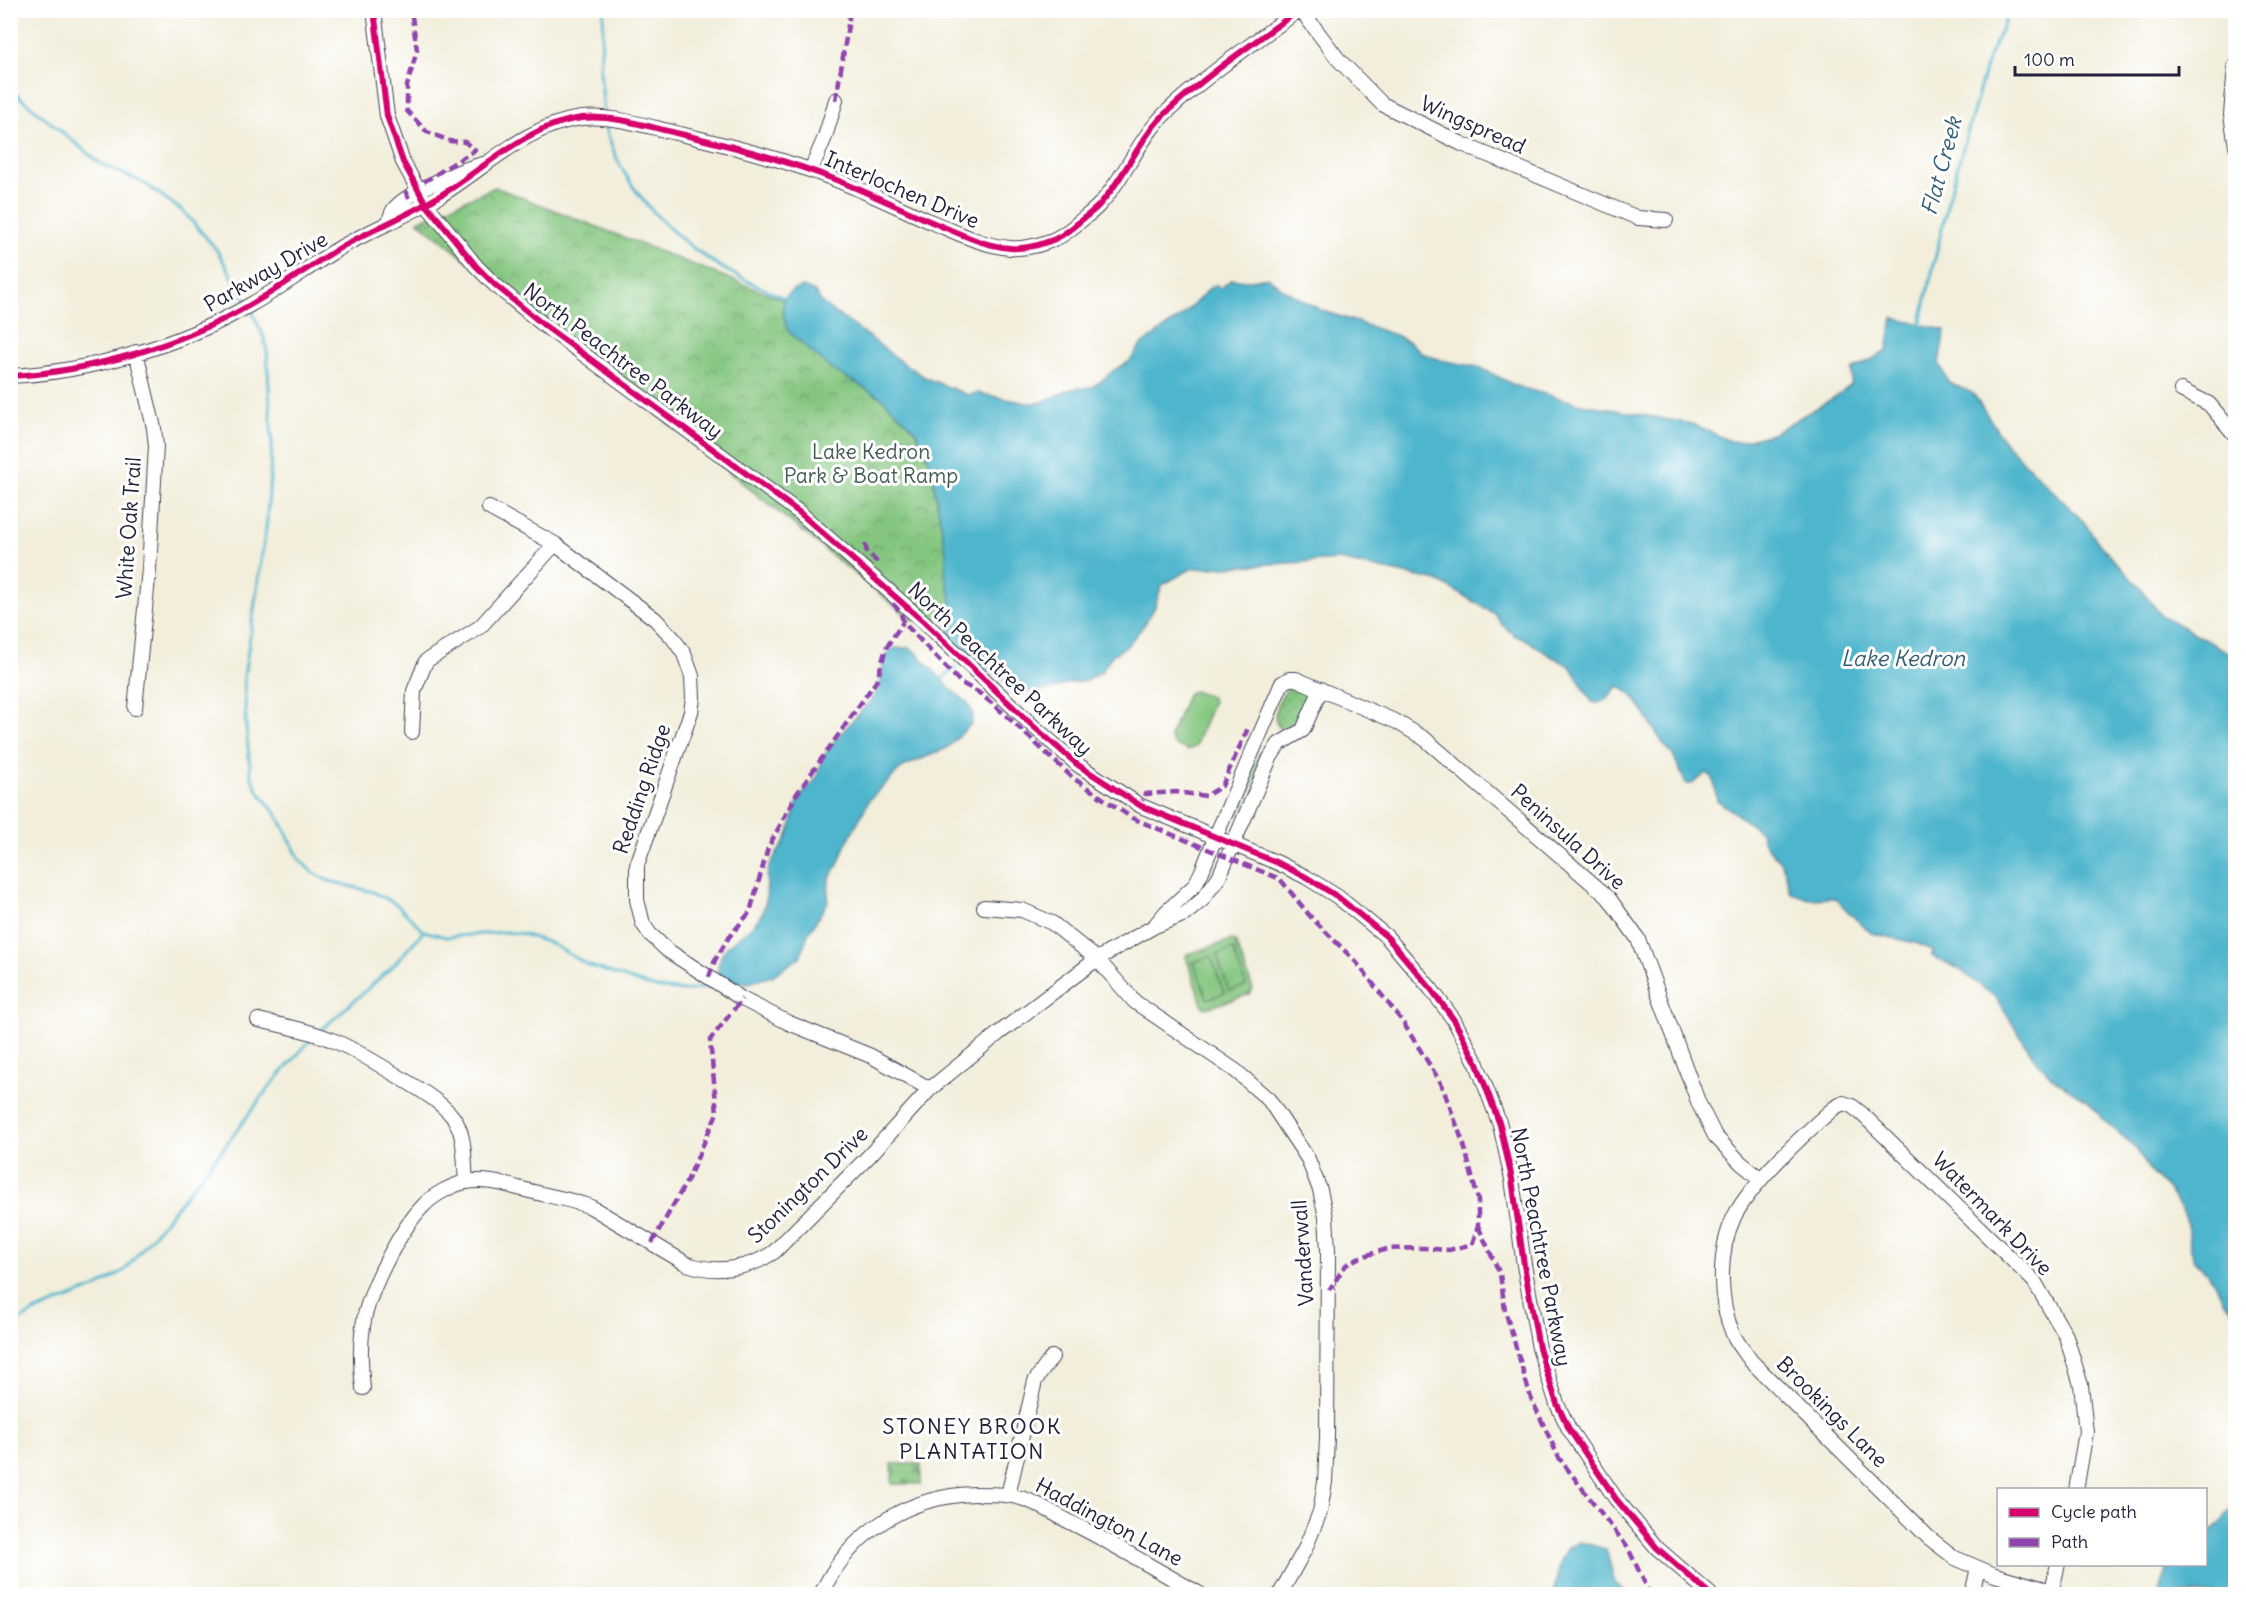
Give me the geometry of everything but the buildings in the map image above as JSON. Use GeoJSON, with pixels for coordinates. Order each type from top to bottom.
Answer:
{"type":"FeatureCollection","features":[{"type":"Feature","properties":{"kind":"street","name":"North Peachtree Parkway"},"geometry":{"type":"LineString","coordinates":[[374,10],[387,116],[403,162],[426,204],[476,266],[518,304],[800,513],[924,621],[1033,726],[1078,765],[1141,806],[1306,877],[1364,917],[1387,937],[1431,989],[1454,1020],[1477,1064],[1500,1125],[1512,1179],[1539,1348],[1561,1412],[1585,1455],[1616,1499],[1657,1548],[1710,1594]]}},
{"type":"Feature","properties":{"kind":"street","name":"Interlochen Drive"},"geometry":{"type":"LineString","coordinates":[[426,204],[471,177],[515,143],[541,130],[576,119],[607,119],[635,123],[711,141],[811,170],[967,237],[1013,249],[1048,242],[1069,231],[1100,205],[1128,166],[1144,138],[1167,110],[1234,57],[1300,10]]}},
{"type":"Feature","properties":{"kind":"street","name":"Wingspread"},"geometry":{"type":"LineString","coordinates":[[1300,10],[1351,74],[1382,104],[1398,114],[1638,218],[1666,220]]}},
{"type":"Feature","properties":{"kind":"street"},"geometry":{"type":"LineString","coordinates":[[2235,66],[2231,115],[2235,146]]}},
{"type":"Feature","properties":{"kind":"street"},"geometry":{"type":"LineString","coordinates":[[811,170],[825,137],[836,100]]}},
{"type":"Feature","properties":{"kind":"street","name":"Interlochen Drive"},"geometry":{"type":"LineString","coordinates":[[418,191],[464,169],[488,163]]}},
{"type":"Feature","properties":{"kind":"street","name":"Parkway Drive"},"geometry":{"type":"LineString","coordinates":[[388,222],[394,209],[418,191]]}},
{"type":"Feature","properties":{"kind":"street","name":"Parkway Drive"},"geometry":{"type":"LineString","coordinates":[[10,376],[83,366],[188,335],[249,306],[343,247],[426,204]]}},
{"type":"Feature","properties":{"kind":"street","name":"White Oak Trail"},"geometry":{"type":"LineString","coordinates":[[135,708],[149,569],[156,446],[136,352]]}},
{"type":"Feature","properties":{"kind":"street"},"geometry":{"type":"LineString","coordinates":[[2181,390],[2209,404],[2234,431]]}},
{"type":"Feature","properties":{"kind":"street","name":"Redding Ridge"},"geometry":{"type":"LineString","coordinates":[[489,507],[555,544],[655,619],[684,654],[692,676],[691,711],[637,865],[637,900],[644,924],[666,950],[722,986],[789,1023],[871,1056],[930,1089]]}},
{"type":"Feature","properties":{"kind":"street"},"geometry":{"type":"LineString","coordinates":[[412,732],[414,691],[426,661],[480,627],[555,544]]}},
{"type":"Feature","properties":{"kind":"street","name":"Peninsula Drive"},"geometry":{"type":"LineString","coordinates":[[1215,838],[1282,683],[1289,679],[1296,679],[1397,722],[1425,739],[1608,897],[1638,939],[1699,1104],[1715,1136],[1741,1163],[1761,1179]]}},
{"type":"Feature","properties":{"kind":"street"},"geometry":{"type":"LineString","coordinates":[[1234,845],[1270,758],[1279,744],[1303,730],[1321,689]]}},
{"type":"Feature","properties":{"kind":"street"},"geometry":{"type":"LineString","coordinates":[[1258,740],[1276,748]]}},
{"type":"Feature","properties":{"kind":"street","name":"Stonington Drive"},"geometry":{"type":"LineString","coordinates":[[1155,926],[1166,912],[1195,885],[1215,838]]}},
{"type":"Feature","properties":{"kind":"street","name":"Stonington Drive"},"geometry":{"type":"LineString","coordinates":[[363,1388],[361,1359],[364,1324],[376,1284],[405,1228],[424,1205],[450,1188],[466,1182],[503,1183],[577,1202],[628,1228],[687,1264],[702,1269],[734,1268],[757,1263],[774,1252],[869,1156],[930,1089],[999,1033],[1097,959],[1155,926],[1185,914],[1202,900],[1219,878],[1234,845]]}},
{"type":"Feature","properties":{"kind":"street","name":"Vanderwall"},"geometry":{"type":"LineString","coordinates":[[984,907],[1022,910],[1052,923],[1097,959],[1135,1002],[1236,1071],[1269,1100],[1308,1159],[1320,1190],[1326,1217],[1329,1270],[1325,1482],[1320,1512],[1305,1549],[1280,1594]]}},
{"type":"Feature","properties":{"kind":"street"},"geometry":{"type":"LineString","coordinates":[[258,1020],[308,1032],[359,1053],[412,1085],[452,1116],[461,1138],[466,1182]]}},
{"type":"Feature","properties":{"kind":"street","name":"Watermark Drive"},"geometry":{"type":"LineString","coordinates":[[1761,1179],[1834,1108],[1843,1104],[1852,1106],[2034,1281],[2066,1336],[2081,1385],[2086,1432],[2076,1488]]}},
{"type":"Feature","properties":{"kind":"street","name":"Brookings Lane"},"geometry":{"type":"LineString","coordinates":[[1761,1179],[1734,1217],[1722,1258],[1722,1291],[1733,1334],[1751,1361],[1922,1531],[1955,1558],[2051,1593]]}},
{"type":"Feature","properties":{"kind":"street"},"geometry":{"type":"LineString","coordinates":[[1008,1495],[1035,1381],[1052,1357]]}},
{"type":"Feature","properties":{"kind":"street","name":"Haddington Lane"},"geometry":{"type":"LineString","coordinates":[[821,1594],[831,1574],[854,1545],[873,1527],[904,1509],[925,1501],[952,1496],[1008,1495],[1028,1500],[1200,1594]]}},
{"type":"Feature","properties":{"kind":"street"},"geometry":{"type":"LineString","coordinates":[[2051,1593],[2058,1566]]}},
{"type":"Feature","properties":{"kind":"street"},"geometry":{"type":"LineString","coordinates":[[1972,1594],[1978,1568]]}},
{"type":"Feature","properties":{"kind":"green space","name":"Lake Kedron Park & Boat Ramp"},"geometry":{"type":"Polygon","coordinates":[[[495,187],[804,308],[942,393],[968,615],[912,620],[418,221],[495,187]]]}},
{"type":"Feature","properties":{"kind":"green space"},"geometry":{"type":"Polygon","coordinates":[[[1292,687],[1304,689],[1311,698],[1304,724],[1288,733],[1281,730],[1275,718],[1278,703],[1286,691],[1292,687]]]}},
{"type":"Feature","properties":{"kind":"green space"},"geometry":{"type":"Polygon","coordinates":[[[1194,691],[1211,697],[1213,701],[1195,747],[1187,750],[1173,744],[1170,736],[1188,693],[1194,691]]]}},
{"type":"Feature","properties":{"kind":"green space"},"geometry":{"type":"Polygon","coordinates":[[[1260,753],[1266,756],[1241,815],[1238,815],[1234,810],[1260,753]]]}},
{"type":"Feature","properties":{"kind":"green space"},"geometry":{"type":"Polygon","coordinates":[[[1231,940],[1235,941],[1253,989],[1250,994],[1207,1008],[1203,1007],[1186,957],[1187,954],[1231,940]]]}},
{"type":"Feature","properties":{"kind":"green space"},"geometry":{"type":"Polygon","coordinates":[[[1233,949],[1246,986],[1229,991],[1217,955],[1233,949]]]}},
{"type":"Feature","properties":{"kind":"green space"},"geometry":{"type":"Polygon","coordinates":[[[1211,956],[1224,993],[1207,999],[1194,962],[1211,956]]]}},
{"type":"Feature","properties":{"kind":"green space"},"geometry":{"type":"Polygon","coordinates":[[[892,1464],[921,1464],[921,1484],[892,1484],[892,1464]]]}},
{"type":"Feature","properties":{"kind":"water","name":"Lake Kedron"},"geometry":{"type":"Polygon","coordinates":[[[1267,277],[1286,291],[1321,310],[1395,335],[1409,342],[1422,353],[1440,360],[1479,367],[1516,386],[1577,403],[1692,424],[1730,441],[1740,442],[1772,434],[1851,385],[1852,370],[1887,351],[1893,318],[1945,330],[1939,363],[1949,383],[1973,393],[2006,444],[2084,522],[2100,545],[2141,589],[2161,615],[2235,656],[2235,1316],[2232,1309],[2223,1301],[2215,1282],[2194,1259],[2188,1238],[2188,1224],[2169,1191],[2151,1173],[2134,1146],[2103,1120],[2089,1102],[2056,1081],[2037,1062],[1996,998],[1959,969],[1931,956],[1934,952],[1919,944],[1871,933],[1834,898],[1809,899],[1791,893],[1784,868],[1764,843],[1761,832],[1717,800],[1713,778],[1707,773],[1692,784],[1686,784],[1673,755],[1664,745],[1635,699],[1627,691],[1617,686],[1608,699],[1598,703],[1592,702],[1570,666],[1514,635],[1501,624],[1495,614],[1438,581],[1339,560],[1191,569],[1162,585],[1154,609],[1142,628],[1125,648],[1113,654],[1101,672],[1085,681],[1065,684],[1053,689],[1021,693],[955,647],[948,630],[951,598],[945,575],[946,553],[930,463],[915,430],[882,398],[831,369],[788,331],[783,315],[784,298],[793,290],[803,287],[815,292],[822,303],[926,378],[968,395],[978,393],[1027,403],[1040,403],[1071,389],[1092,387],[1100,382],[1114,370],[1130,361],[1141,345],[1183,315],[1211,287],[1216,285],[1220,288],[1232,279],[1246,281],[1267,277]]]}},
{"type":"Feature","properties":{"kind":"water"},"geometry":{"type":"Polygon","coordinates":[[[894,648],[910,648],[916,652],[953,691],[967,702],[973,714],[971,724],[947,748],[903,767],[870,799],[829,879],[828,902],[808,934],[800,957],[772,976],[748,983],[726,981],[718,976],[722,953],[758,920],[763,911],[769,867],[787,838],[798,801],[816,778],[828,749],[874,696],[882,677],[885,658],[894,648]]]}},
{"type":"Feature","properties":{"kind":"water"},"geometry":{"type":"Polygon","coordinates":[[[2235,1500],[2235,1594],[2158,1594],[2168,1566],[2207,1566],[2207,1535],[2223,1520],[2235,1500]]]}},
{"type":"Feature","properties":{"kind":"water"},"geometry":{"type":"Polygon","coordinates":[[[1580,1542],[1606,1549],[1615,1583],[1629,1594],[1553,1594],[1561,1561],[1568,1547],[1580,1542]]]}},
{"type":"Feature","properties":{"kind":"waterway"},"geometry":{"type":"LineString","coordinates":[[604,10],[600,69],[604,113]]}},
{"type":"Feature","properties":{"kind":"waterway","name":"Flat Creek"},"geometry":{"type":"LineString","coordinates":[[1920,326],[1948,201],[1988,59],[2010,10]]}},
{"type":"Feature","properties":{"kind":"waterway"},"geometry":{"type":"LineString","coordinates":[[10,89],[101,164],[144,183],[184,212],[216,249],[247,302]]}},
{"type":"Feature","properties":{"kind":"waterway"},"geometry":{"type":"LineString","coordinates":[[605,123],[621,167],[648,206],[665,224],[721,267],[784,298]]}},
{"type":"Feature","properties":{"kind":"waterway"},"geometry":{"type":"LineString","coordinates":[[250,308],[263,335],[267,351],[272,445],[267,521],[244,677],[246,727],[251,776],[258,791],[278,816],[300,860],[312,872],[326,880],[373,892],[396,904],[424,931],[446,937],[506,932],[522,934],[550,943],[588,965],[652,987],[685,991],[713,986]]}},
{"type":"Feature","properties":{"kind":"waterway"},"geometry":{"type":"LineString","coordinates":[[942,679],[956,667]]}},
{"type":"Feature","properties":{"kind":"waterway"},"geometry":{"type":"LineString","coordinates":[[320,1031],[391,968],[423,932]]}},
{"type":"Feature","properties":{"kind":"waterway"},"geometry":{"type":"LineString","coordinates":[[10,1326],[34,1312],[97,1287],[125,1270],[222,1150],[267,1090],[313,1037]]}},
{"type":"Feature","properties":{"kind":"marked path"},"geometry":{"type":"LineString","coordinates":[[409,198],[406,193],[475,150],[465,142],[450,141],[427,132],[407,111],[407,86],[417,50],[411,10]]}},
{"type":"Feature","properties":{"kind":"marked path"},"geometry":{"type":"LineString","coordinates":[[836,100],[849,19],[848,10]]}},
{"type":"Feature","properties":{"kind":"marked path"},"geometry":{"type":"LineString","coordinates":[[865,544],[867,552],[876,561],[875,566]]}},
{"type":"Feature","properties":{"kind":"marked path"},"geometry":{"type":"LineString","coordinates":[[893,603],[901,613],[903,622],[961,683],[978,692],[1001,711],[1073,778],[1132,818],[1280,879],[1310,916],[1356,962],[1402,1021],[1441,1083],[1464,1145],[1478,1200],[1478,1226],[1473,1242],[1469,1245],[1449,1250],[1387,1249],[1358,1258],[1346,1265],[1329,1290]]}},
{"type":"Feature","properties":{"kind":"marked path"},"geometry":{"type":"LineString","coordinates":[[709,977],[715,960],[729,937],[750,912],[768,848],[796,795],[877,680],[886,648],[903,622]]}},
{"type":"Feature","properties":{"kind":"marked path"},"geometry":{"type":"LineString","coordinates":[[1139,808],[1145,794],[1176,792],[1206,796],[1222,786],[1248,728]]}},
{"type":"Feature","properties":{"kind":"marked path"},"geometry":{"type":"LineString","coordinates":[[652,1243],[688,1179],[717,1113],[710,1040],[742,999]]}},
{"type":"Feature","properties":{"kind":"marked path"},"geometry":{"type":"LineString","coordinates":[[1478,1226],[1500,1274],[1505,1310],[1531,1398],[1559,1458],[1628,1548],[1650,1594]]}},
{"type":"Feature","properties":{"kind":"cycle path"},"geometry":{"type":"LineString","coordinates":[[374,10],[387,116],[403,162],[426,204],[476,266],[494,284],[545,326],[800,513],[924,622],[1033,726],[1078,765],[1141,806],[1278,863],[1338,897],[1387,937],[1431,989],[1454,1020],[1477,1064],[1500,1125],[1512,1179],[1539,1348],[1557,1404],[1569,1429],[1616,1499],[1657,1548],[1710,1594]]}},
{"type":"Feature","properties":{"kind":"cycle path"},"geometry":{"type":"LineString","coordinates":[[10,376],[72,369],[103,362],[165,344],[195,332],[250,305],[343,246],[429,202],[525,138],[562,122],[582,118],[606,118],[629,122],[779,160],[839,181],[952,231],[991,245],[1014,248],[1039,245],[1063,234],[1098,207],[1110,193],[1150,131],[1170,109],[1216,70],[1299,10]]}},
{"type":"Feature","properties":{"kind":"district","name":"STONEY BROOK PLANTATION"},"geometry":{"type":"Point","coordinates":[972,1438]}}]}
